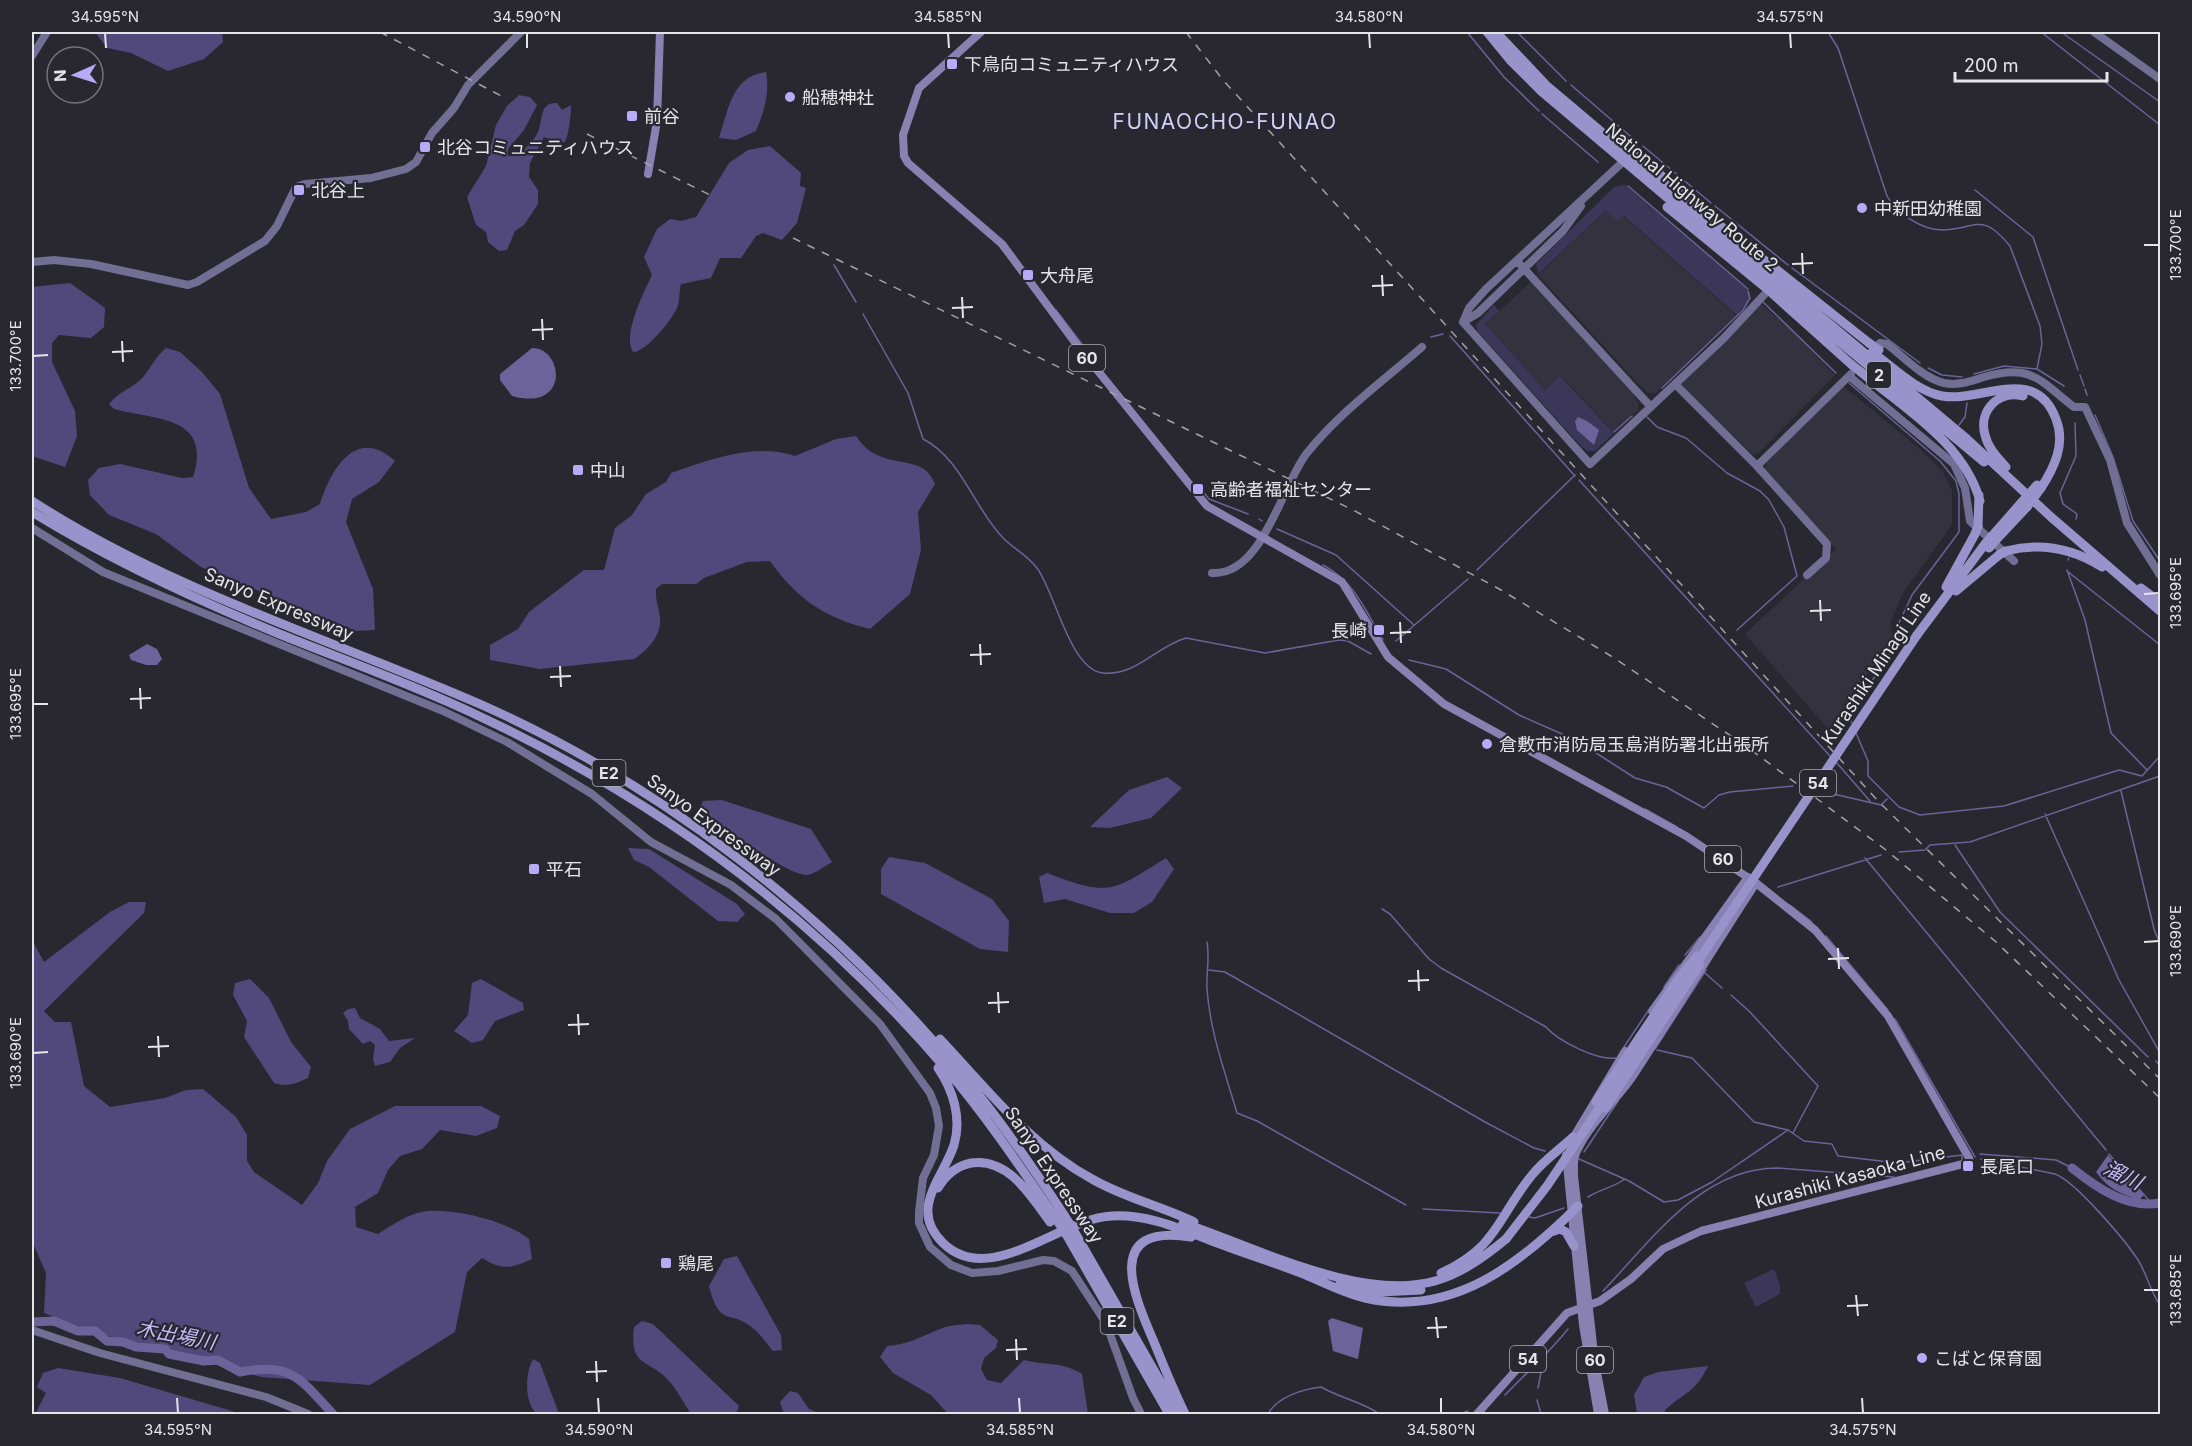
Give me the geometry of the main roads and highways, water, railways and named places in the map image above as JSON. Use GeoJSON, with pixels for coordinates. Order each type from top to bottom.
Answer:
{"type":"FeatureCollection","features":[{"type":"Feature","properties":{"kind":"highway","name":"National Highway Route 2"},"geometry":{"type":"LineString","coordinates":[[1487,32],[1510,60],[1550,99],[1783,285],[2024,490],[2051,517]]}},
{"type":"Feature","properties":{"kind":"highway","name":"National Highway Route 2"},"geometry":{"type":"LineString","coordinates":[[1497,32],[1547,86],[1711,229],[2160,611]]}},
{"type":"Feature","properties":{"kind":"highway"},"geometry":{"type":"LineString","coordinates":[[1635,150],[1669,183],[1924,387],[1941,395]]}},
{"type":"Feature","properties":{"kind":"highway"},"geometry":{"type":"LineString","coordinates":[[1667,207],[1766,288],[1957,455],[1972,477],[1980,501]]}},
{"type":"Feature","properties":{"kind":"highway","name":"54"},"geometry":{"type":"LineString","coordinates":[[1783,285],[1909,380],[1941,395],[1962,396],[2013,388],[2032,393],[2043,400],[2055,417],[2060,439],[2056,461],[2039,487]]}},
{"type":"Feature","properties":{"kind":"highway"},"geometry":{"type":"LineString","coordinates":[[2024,490],[2018,479],[1993,451],[1984,430],[1988,408],[2002,396],[2019,395],[2033,399],[2043,408],[2051,421],[2054,443],[2052,457],[2039,487]]}},
{"type":"Feature","properties":{"kind":"highway"},"geometry":{"type":"LineString","coordinates":[[1923,626],[1976,530],[1980,501],[1970,466],[1946,430]]}},
{"type":"Feature","properties":{"kind":"highway","name":"Kurashiki Minagi Line"},"geometry":{"type":"LineString","coordinates":[[1718,931],[1923,626],[1962,575],[2039,487]]}},
{"type":"Feature","properties":{"kind":"highway","name":"Sanyo Expressway"},"geometry":{"type":"LineString","coordinates":[[32,501],[83,532],[152,568],[484,706],[639,791],[730,854],[798,909],[868,972],[956,1066],[1010,1135],[1057,1219]]}},
{"type":"Feature","properties":{"kind":"highway","name":"Sanyo Expressway"},"geometry":{"type":"LineString","coordinates":[[32,512],[149,577],[481,716],[614,788],[684,832],[761,890],[823,941],[914,1033],[996,1133],[1067,1234],[1172,1408]]}},
{"type":"Feature","properties":{"kind":"highway"},"geometry":{"type":"LineString","coordinates":[[2077,540],[2160,602]]}},
{"type":"Feature","properties":{"kind":"highway","name":"54"},"geometry":{"type":"LineString","coordinates":[[1923,626],[1968,579],[2002,553],[2036,546],[2069,551],[2093,562],[2141,594]]}},
{"type":"Feature","properties":{"kind":"highway"},"geometry":{"type":"LineString","coordinates":[[1305,1275],[1368,1290],[1414,1291],[1445,1283],[1464,1275],[1483,1262],[1506,1239],[1547,1186],[1718,931]]}},
{"type":"Feature","properties":{"kind":"highway","name":"54"},"geometry":{"type":"LineString","coordinates":[[1596,1102],[1680,977],[1718,931]]}},
{"type":"Feature","properties":{"kind":"highway","name":"54"},"geometry":{"type":"LineString","coordinates":[[1605,1108],[1689,985],[1718,931]]}},
{"type":"Feature","properties":{"kind":"highway"},"geometry":{"type":"LineString","coordinates":[[868,972],[936,1035],[1024,1129],[1058,1158],[1112,1190],[1186,1218],[1221,1240]]}},
{"type":"Feature","properties":{"kind":"highway"},"geometry":{"type":"LineString","coordinates":[[914,1033],[945,1077],[956,1109],[954,1145],[934,1185],[928,1204],[933,1229],[950,1249],[972,1258],[996,1258],[1024,1248],[1082,1221],[1116,1216],[1155,1220],[1341,1278],[1396,1286],[1423,1283],[1453,1274],[1480,1259],[1506,1239]]}},
{"type":"Feature","properties":{"kind":"highway"},"geometry":{"type":"LineString","coordinates":[[1396,1286],[1431,1277],[1460,1264],[1486,1243],[1502,1223],[1530,1177],[1573,1137]]}},
{"type":"Feature","properties":{"kind":"highway"},"geometry":{"type":"LineString","coordinates":[[1555,1153],[1566,1151],[1574,1160]]}},
{"type":"Feature","properties":{"kind":"highway"},"geometry":{"type":"LineString","coordinates":[[1067,1234],[1057,1219],[1021,1184],[1005,1171],[990,1164],[967,1164],[953,1171],[942,1181],[934,1202],[935,1218],[945,1238],[957,1247],[972,1252],[1003,1250],[1071,1219],[1107,1211],[1136,1211],[1157,1215],[1365,1298],[1405,1302],[1433,1300],[1458,1293],[1485,1281],[1510,1265],[1578,1206]]}},
{"type":"Feature","properties":{"kind":"highway"},"geometry":{"type":"LineString","coordinates":[[1549,1233],[1560,1229],[1566,1232],[1574,1246]]}},
{"type":"Feature","properties":{"kind":"highway","name":"Sanyo Expressway"},"geometry":{"type":"LineString","coordinates":[[1067,1234],[1112,1312],[1172,1408],[1179,1414]]}},
{"type":"Feature","properties":{"kind":"highway"},"geometry":{"type":"LineString","coordinates":[[1185,1414],[1172,1408],[1131,1283],[1131,1262],[1142,1245],[1158,1236],[1221,1240]]}},
{"type":"Feature","properties":{"kind":"main road"},"geometry":{"type":"LineString","coordinates":[[648,174],[658,109],[660,32]]}},
{"type":"Feature","properties":{"kind":"main road","name":"Kurashiki Kasaoka Line"},"geometry":{"type":"LineString","coordinates":[[981,32],[919,88],[903,135],[904,156],[908,163],[1002,244],[1077,345],[1200,501],[1342,582],[1388,657],[1444,704],[1676,830],[1748,877],[1815,930],[1879,1004],[1908,1048],[1970,1162],[1689,1235],[1663,1249],[1631,1279],[1600,1301],[1585,1306]]}},
{"type":"Feature","properties":{"kind":"main road"},"geometry":{"type":"LineString","coordinates":[[1596,1102],[1606,1078],[1684,963],[1714,926],[1748,877]]}},
{"type":"Feature","properties":{"kind":"main road"},"geometry":{"type":"LineString","coordinates":[[1605,1108],[1628,1083],[1756,883]]}},
{"type":"Feature","properties":{"kind":"main road","name":"54"},"geometry":{"type":"LineString","coordinates":[[1566,1151],[1596,1102]]}},
{"type":"Feature","properties":{"kind":"main road","name":"54"},"geometry":{"type":"LineString","coordinates":[[1574,1160],[1579,1147],[1605,1108]]}},
{"type":"Feature","properties":{"kind":"main road"},"geometry":{"type":"LineString","coordinates":[[1566,1151],[1574,1246],[1585,1306]]}},
{"type":"Feature","properties":{"kind":"main road"},"geometry":{"type":"LineString","coordinates":[[1574,1160],[1585,1306]]}},
{"type":"Feature","properties":{"kind":"main road","name":"54"},"geometry":{"type":"LineString","coordinates":[[1478,1414],[1562,1319],[1585,1306]]}},
{"type":"Feature","properties":{"kind":"main road","name":"60"},"geometry":{"type":"LineString","coordinates":[[1585,1306],[1588,1364],[1598,1414]]}},
{"type":"Feature","properties":{"kind":"main road","name":"60"},"geometry":{"type":"LineString","coordinates":[[1585,1306],[1605,1414]]}},
{"type":"Feature","properties":{"kind":"water"},"geometry":{"type":"Polygon","coordinates":[[[532,348],[543,351],[551,358],[556,378],[552,388],[544,395],[531,399],[512,396],[500,380],[500,374],[532,348]]]}},
{"type":"Feature","properties":{"kind":"water"},"geometry":{"type":"Polygon","coordinates":[[[1578,417],[1599,430],[1594,445],[1577,430],[1575,421],[1578,417]]]}},
{"type":"Feature","properties":{"kind":"water"},"geometry":{"type":"Polygon","coordinates":[[[147,644],[157,649],[162,659],[157,665],[146,665],[131,660],[129,655],[147,644]]]}},
{"type":"Feature","properties":{"kind":"water"},"geometry":{"type":"Polygon","coordinates":[[[2108,1155],[2144,1195],[2139,1200],[2114,1189],[2096,1172],[2108,1155]]]}},
{"type":"Feature","properties":{"kind":"water"},"geometry":{"type":"Polygon","coordinates":[[[1332,1318],[1363,1328],[1358,1359],[1333,1351],[1328,1321],[1332,1318]]]}},
{"type":"Feature","properties":{"kind":"waterway"},"geometry":{"type":"LineString","coordinates":[[1467,32],[1504,77],[1539,111]]}},
{"type":"Feature","properties":{"kind":"waterway"},"geometry":{"type":"LineString","coordinates":[[1517,32],[1566,81]]}},
{"type":"Feature","properties":{"kind":"waterway"},"geometry":{"type":"LineString","coordinates":[[1828,32],[1838,48],[1887,196],[1903,214],[1926,227],[1942,230],[1985,225],[2000,235],[2010,246],[2040,326],[2042,344],[2037,369],[2064,386]]}},
{"type":"Feature","properties":{"kind":"waterway"},"geometry":{"type":"LineString","coordinates":[[2041,32],[2160,125]]}},
{"type":"Feature","properties":{"kind":"waterway"},"geometry":{"type":"LineString","coordinates":[[2061,32],[2160,102]]}},
{"type":"Feature","properties":{"kind":"waterway"},"geometry":{"type":"LineString","coordinates":[[1571,85],[1636,141]]}},
{"type":"Feature","properties":{"kind":"waterway"},"geometry":{"type":"LineString","coordinates":[[1542,114],[1598,162]]}},
{"type":"Feature","properties":{"kind":"waterway"},"geometry":{"type":"LineString","coordinates":[[1643,146],[1711,203]]}},
{"type":"Feature","properties":{"kind":"waterway"},"geometry":{"type":"LineString","coordinates":[[1628,186],[1748,289]]}},
{"type":"Feature","properties":{"kind":"waterway"},"geometry":{"type":"LineString","coordinates":[[1975,190],[2033,237],[2078,370]]}},
{"type":"Feature","properties":{"kind":"waterway"},"geometry":{"type":"LineString","coordinates":[[1715,206],[1788,265]]}},
{"type":"Feature","properties":{"kind":"waterway"},"geometry":{"type":"LineString","coordinates":[[834,265],[856,302]]}},
{"type":"Feature","properties":{"kind":"waterway"},"geometry":{"type":"LineString","coordinates":[[1792,268],[1920,363]]}},
{"type":"Feature","properties":{"kind":"waterway"},"geometry":{"type":"LineString","coordinates":[[1662,388],[1743,310],[1750,298],[1748,291]]}},
{"type":"Feature","properties":{"kind":"waterway"},"geometry":{"type":"LineString","coordinates":[[1763,302],[1836,373]]}},
{"type":"Feature","properties":{"kind":"waterway"},"geometry":{"type":"LineString","coordinates":[[1056,310],[1097,364]]}},
{"type":"Feature","properties":{"kind":"waterway"},"geometry":{"type":"LineString","coordinates":[[863,314],[908,393],[923,439],[947,458],[1003,538],[1037,568],[1044,579],[1072,645],[1091,669],[1103,673],[1126,670],[1186,638],[1265,653],[1339,640],[1348,641],[1371,654]]}},
{"type":"Feature","properties":{"kind":"waterway"},"geometry":{"type":"LineString","coordinates":[[1431,337],[1443,334]]}},
{"type":"Feature","properties":{"kind":"waterway"},"geometry":{"type":"LineString","coordinates":[[1450,336],[1575,476]]}},
{"type":"Feature","properties":{"kind":"waterway"},"geometry":{"type":"LineString","coordinates":[[1974,374],[2004,366],[2037,369]]}},
{"type":"Feature","properties":{"kind":"waterway"},"geometry":{"type":"LineString","coordinates":[[1928,368],[1942,375],[1962,377]]}},
{"type":"Feature","properties":{"kind":"waterway"},"geometry":{"type":"LineString","coordinates":[[2080,375],[2084,386]]}},
{"type":"Feature","properties":{"kind":"waterway"},"geometry":{"type":"LineString","coordinates":[[1849,383],[1940,461],[1956,481],[1959,494],[1959,532],[1912,595],[1898,625],[1899,641],[1848,716],[1852,723]]}},
{"type":"Feature","properties":{"kind":"waterway"},"geometry":{"type":"LineString","coordinates":[[2085,389],[2087,395]]}},
{"type":"Feature","properties":{"kind":"waterway"},"geometry":{"type":"LineString","coordinates":[[1959,425],[1965,417],[1967,403]]}},
{"type":"Feature","properties":{"kind":"waterway"},"geometry":{"type":"LineString","coordinates":[[2095,415],[2113,457],[2133,521],[2160,561]]}},
{"type":"Feature","properties":{"kind":"waterway"},"geometry":{"type":"LineString","coordinates":[[1614,432],[1632,416]]}},
{"type":"Feature","properties":{"kind":"waterway"},"geometry":{"type":"LineString","coordinates":[[1647,417],[1657,427],[1686,438],[1727,473],[1760,491],[1769,500],[1784,527],[1797,576],[1737,630]]}},
{"type":"Feature","properties":{"kind":"waterway"},"geometry":{"type":"LineString","coordinates":[[2075,423],[2076,456],[2060,493],[2063,504],[2077,514],[2076,519]]}},
{"type":"Feature","properties":{"kind":"waterway"},"geometry":{"type":"LineString","coordinates":[[1477,570],[1575,475]]}},
{"type":"Feature","properties":{"kind":"waterway"},"geometry":{"type":"LineString","coordinates":[[1579,480],[1831,757]]}},
{"type":"Feature","properties":{"kind":"waterway"},"geometry":{"type":"LineString","coordinates":[[1196,483],[1209,499],[1248,514]]}},
{"type":"Feature","properties":{"kind":"waterway"},"geometry":{"type":"LineString","coordinates":[[1277,529],[1336,555],[1414,625]]}},
{"type":"Feature","properties":{"kind":"waterway"},"geometry":{"type":"LineString","coordinates":[[1323,565],[1351,588],[1383,640]]}},
{"type":"Feature","properties":{"kind":"waterway"},"geometry":{"type":"LineString","coordinates":[[2067,570],[2085,620],[2111,733],[2147,770]]}},
{"type":"Feature","properties":{"kind":"waterway"},"geometry":{"type":"LineString","coordinates":[[2067,571],[2160,645]]}},
{"type":"Feature","properties":{"kind":"waterway"},"geometry":{"type":"LineString","coordinates":[[1396,641],[1468,579]]}},
{"type":"Feature","properties":{"kind":"waterway"},"geometry":{"type":"LineString","coordinates":[[1409,660],[1446,669],[1519,715],[1562,734],[1569,741],[1593,751],[1635,778],[1666,787],[1704,808],[1719,795],[1730,792],[1793,786]]}},
{"type":"Feature","properties":{"kind":"waterway"},"geometry":{"type":"LineString","coordinates":[[1856,733],[1868,761],[1868,776],[1899,807],[1920,815],[2004,806],[2119,770],[2142,776],[2160,756]]}},
{"type":"Feature","properties":{"kind":"waterway"},"geometry":{"type":"LineString","coordinates":[[1836,762],[1870,801]]}},
{"type":"Feature","properties":{"kind":"waterway"},"geometry":{"type":"LineString","coordinates":[[1899,852],[1925,850],[1930,845],[1970,842],[2160,776]]}},
{"type":"Feature","properties":{"kind":"waterway"},"geometry":{"type":"LineString","coordinates":[[2121,791],[2154,929],[2160,944]]}},
{"type":"Feature","properties":{"kind":"waterway"},"geometry":{"type":"LineString","coordinates":[[1825,792],[1881,805],[1887,799]]}},
{"type":"Feature","properties":{"kind":"waterway"},"geometry":{"type":"LineString","coordinates":[[1645,809],[1677,827]]}},
{"type":"Feature","properties":{"kind":"waterway"},"geometry":{"type":"LineString","coordinates":[[2045,814],[2119,980],[2160,1053]]}},
{"type":"Feature","properties":{"kind":"waterway"},"geometry":{"type":"LineString","coordinates":[[1955,845],[2000,912],[2148,1057]]}},
{"type":"Feature","properties":{"kind":"waterway"},"geometry":{"type":"LineString","coordinates":[[1778,887],[1881,855]]}},
{"type":"Feature","properties":{"kind":"waterway"},"geometry":{"type":"LineString","coordinates":[[1727,858],[1740,867]]}},
{"type":"Feature","properties":{"kind":"waterway"},"geometry":{"type":"LineString","coordinates":[[1865,858],[2106,1150]]}},
{"type":"Feature","properties":{"kind":"waterway"},"geometry":{"type":"LineString","coordinates":[[1790,905],[1812,922]]}},
{"type":"Feature","properties":{"kind":"waterway"},"geometry":{"type":"LineString","coordinates":[[1382,909],[1390,914],[1429,959],[1441,968],[1546,1027],[1569,1044],[1599,1056],[1616,1058]]}},
{"type":"Feature","properties":{"kind":"waterway"},"geometry":{"type":"LineString","coordinates":[[1826,936],[1888,1010]]}},
{"type":"Feature","properties":{"kind":"waterway"},"geometry":{"type":"LineString","coordinates":[[1685,955],[1700,937]]}},
{"type":"Feature","properties":{"kind":"waterway"},"geometry":{"type":"LineString","coordinates":[[1207,942],[1207,989],[1211,1021],[1237,1113],[1257,1121],[1406,1205]]}},
{"type":"Feature","properties":{"kind":"waterway"},"geometry":{"type":"LineString","coordinates":[[1664,987],[1679,965]]}},
{"type":"Feature","properties":{"kind":"waterway"},"geometry":{"type":"LineString","coordinates":[[1209,970],[1225,972],[1485,1122],[1534,1148],[1545,1151]]}},
{"type":"Feature","properties":{"kind":"waterway"},"geometry":{"type":"LineString","coordinates":[[1655,1049],[1706,970]]}},
{"type":"Feature","properties":{"kind":"waterway"},"geometry":{"type":"LineString","coordinates":[[1705,973],[1722,988]]}},
{"type":"Feature","properties":{"kind":"waterway"},"geometry":{"type":"LineString","coordinates":[[1731,995],[1749,1011],[1818,1086],[1793,1133]]}},
{"type":"Feature","properties":{"kind":"waterway"},"geometry":{"type":"LineString","coordinates":[[1624,1047],[1648,1011]]}},
{"type":"Feature","properties":{"kind":"waterway"},"geometry":{"type":"LineString","coordinates":[[1895,1019],[1975,1157]]}},
{"type":"Feature","properties":{"kind":"waterway"},"geometry":{"type":"LineString","coordinates":[[1657,1050],[1692,1058],[1754,1122],[1788,1130]]}},
{"type":"Feature","properties":{"kind":"waterway"},"geometry":{"type":"LineString","coordinates":[[2156,1061],[2160,1066]]}},
{"type":"Feature","properties":{"kind":"waterway"},"geometry":{"type":"LineString","coordinates":[[1584,1152],[1618,1101]]}},
{"type":"Feature","properties":{"kind":"waterway"},"geometry":{"type":"LineString","coordinates":[[1579,1159],[1629,1181],[1664,1202],[1678,1200],[1712,1182],[1788,1130],[1804,1141],[1832,1144],[1838,1156],[1898,1163],[1962,1155],[1962,1160]]}},
{"type":"Feature","properties":{"kind":"waterway"},"geometry":{"type":"LineString","coordinates":[[1980,1154],[2056,1160],[2072,1168]]}},
{"type":"Feature","properties":{"kind":"waterway"},"geometry":{"type":"LineString","coordinates":[[2109,1154],[2152,1204]]}},
{"type":"Feature","properties":{"kind":"waterway"},"geometry":{"type":"LineString","coordinates":[[1981,1159],[2055,1174],[2064,1179],[2099,1212],[2132,1251],[2160,1305]]}},
{"type":"Feature","properties":{"kind":"waterway"},"geometry":{"type":"LineString","coordinates":[[1603,1291],[1659,1230],[1701,1194],[1724,1180],[1750,1171],[1777,1168],[1894,1177]]}},
{"type":"Feature","properties":{"kind":"waterway","name":"溜川"},"geometry":{"type":"LineString","coordinates":[[2072,1168],[2092,1183],[2124,1200],[2136,1203],[2160,1203]]}},
{"type":"Feature","properties":{"kind":"waterway"},"geometry":{"type":"LineString","coordinates":[[1588,1197],[1625,1179]]}},
{"type":"Feature","properties":{"kind":"waterway"},"geometry":{"type":"LineString","coordinates":[[1529,1217],[1535,1218],[1564,1208]]}},
{"type":"Feature","properties":{"kind":"waterway"},"geometry":{"type":"LineString","coordinates":[[1423,1209],[1500,1213]]}},
{"type":"Feature","properties":{"kind":"waterway","name":"木出場川"},"geometry":{"type":"LineString","coordinates":[[32,1322],[54,1321],[78,1331],[95,1331],[107,1341],[123,1342],[136,1347],[165,1349],[169,1354],[204,1361],[218,1360],[240,1372],[258,1369],[284,1372],[303,1383],[333,1414]]}},
{"type":"Feature","properties":{"kind":"waterway","name":"木出場川"},"geometry":{"type":"LineString","coordinates":[[1505,1395],[1568,1329]]}},
{"type":"Feature","properties":{"kind":"waterway"},"geometry":{"type":"LineString","coordinates":[[1538,1388],[1543,1361]]}},
{"type":"Feature","properties":{"kind":"waterway","name":"木出場川"},"geometry":{"type":"LineString","coordinates":[[1268,1414],[1284,1399],[1299,1392],[1321,1387],[1379,1414]]}},
{"type":"Feature","properties":{"kind":"waterway"},"geometry":{"type":"LineString","coordinates":[[1537,1400],[1541,1414]]}},
{"type":"Feature","properties":{"kind":"waterway","name":"木出場川"},"geometry":{"type":"LineString","coordinates":[[1459,1414],[1468,1411]]}},
{"type":"Feature","properties":{"kind":"railway"},"geometry":{"type":"LineString","coordinates":[[380,32],[507,99]]}},
{"type":"Feature","properties":{"kind":"railway"},"geometry":{"type":"LineString","coordinates":[[1186,32],[1223,80],[1878,801],[2160,1079]]}},
{"type":"Feature","properties":{"kind":"railway"},"geometry":{"type":"LineString","coordinates":[[587,134],[710,195]]}},
{"type":"Feature","properties":{"kind":"railway"},"geometry":{"type":"LineString","coordinates":[[793,238],[1353,510],[1501,590],[1611,656],[1743,744],[1886,850],[1995,941],[2160,1098]]}},
{"type":"Feature","properties":{"kind":"place","name":"下鳥向コミュニティハウス"},"geometry":{"type":"Point","coordinates":[952,64]}},
{"type":"Feature","properties":{"kind":"place","name":"船穂神社"},"geometry":{"type":"Point","coordinates":[790,97]}},
{"type":"Feature","properties":{"kind":"place","name":"前谷"},"geometry":{"type":"Point","coordinates":[632,116]}},
{"type":"Feature","properties":{"kind":"place","name":"北谷コミュニティハウス"},"geometry":{"type":"Point","coordinates":[425,147]}},
{"type":"Feature","properties":{"kind":"place","name":"北谷上"},"geometry":{"type":"Point","coordinates":[299,190]}},
{"type":"Feature","properties":{"kind":"place","name":"中新田幼稚園"},"geometry":{"type":"Point","coordinates":[1862,208]}},
{"type":"Feature","properties":{"kind":"place","name":"大舟尾"},"geometry":{"type":"Point","coordinates":[1028,275]}},
{"type":"Feature","properties":{"kind":"place","name":"中山"},"geometry":{"type":"Point","coordinates":[578,470]}},
{"type":"Feature","properties":{"kind":"place","name":"高齢者福祉センター"},"geometry":{"type":"Point","coordinates":[1198,489]}},
{"type":"Feature","properties":{"kind":"place","name":"長崎"},"geometry":{"type":"Point","coordinates":[1379,630]}},
{"type":"Feature","properties":{"kind":"place","name":"倉敷市消防局玉島消防署北出張所"},"geometry":{"type":"Point","coordinates":[1487,744]}},
{"type":"Feature","properties":{"kind":"place","name":"平石"},"geometry":{"type":"Point","coordinates":[534,869]}},
{"type":"Feature","properties":{"kind":"place","name":"長尾口"},"geometry":{"type":"Point","coordinates":[1968,1166]}},
{"type":"Feature","properties":{"kind":"place","name":"鶏尾"},"geometry":{"type":"Point","coordinates":[666,1263]}},
{"type":"Feature","properties":{"kind":"place","name":"こばと保育園"},"geometry":{"type":"Point","coordinates":[1922,1358]}},
{"type":"Feature","properties":{"kind":"district","name":"FUNAOCHO-FUNAO"},"geometry":{"type":"Point","coordinates":[1225,121]}}]}
